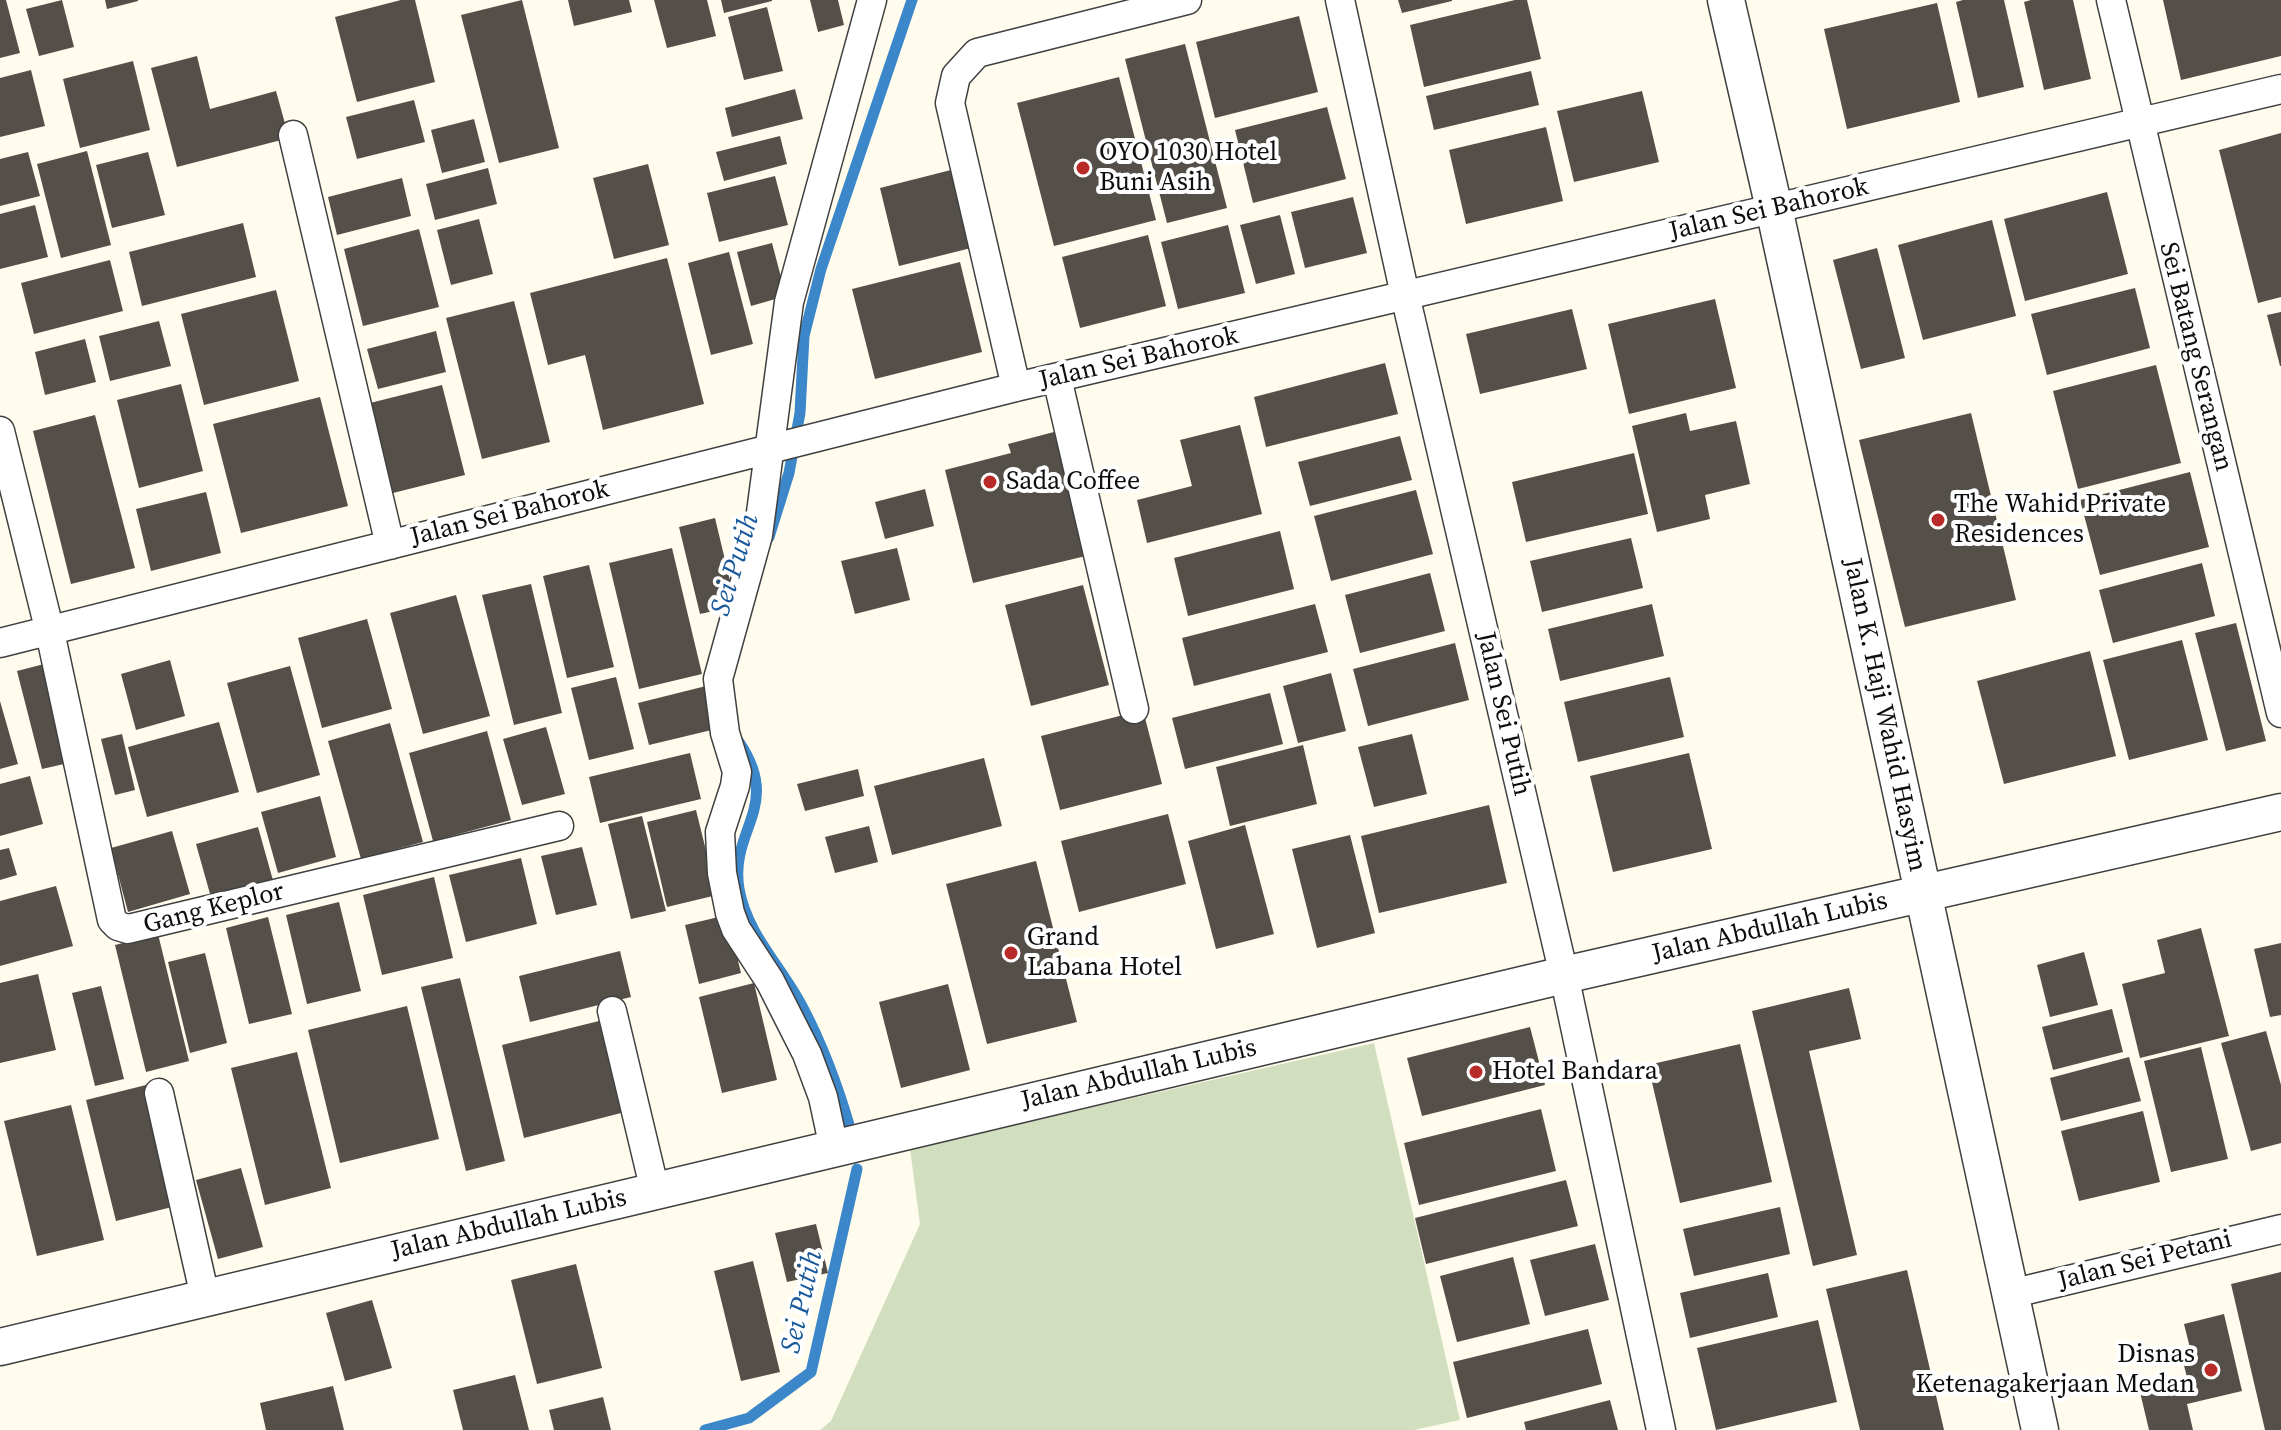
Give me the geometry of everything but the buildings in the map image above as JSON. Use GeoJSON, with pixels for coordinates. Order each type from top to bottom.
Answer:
{"type":"FeatureCollection","features":[{"type":"Feature","properties":{"kind":"street"},"geometry":{"type":"LineString","coordinates":[[834,1148],[823,1097],[807,1054],[770,981],[736,929],[730,913],[720,853],[720,832],[737,772],[725,733],[718,679],[758,535],[774,447],[789,302],[872,0]]}},
{"type":"Feature","properties":{"kind":"street"},"geometry":{"type":"LineString","coordinates":[[1016,387],[950,103],[956,76],[977,53],[1187,0]]}},
{"type":"Feature","properties":{"kind":"street","name":"Jalan Sei Putih"},"geometry":{"type":"LineString","coordinates":[[1340,0],[1405,295],[1564,975],[1661,1430]]}},
{"type":"Feature","properties":{"kind":"street","name":"Jalan K. Haji Wahid Hasyim"},"geometry":{"type":"LineString","coordinates":[[1726,0],[2040,1430]]}},
{"type":"Feature","properties":{"kind":"street","name":"Sei Batang Serangan"},"geometry":{"type":"LineString","coordinates":[[2111,0],[2281,713]]}},
{"type":"Feature","properties":{"kind":"street","name":"Jalan Sei Bahorok"},"geometry":{"type":"LineString","coordinates":[[0,643],[1016,387],[2281,89]]}},
{"type":"Feature","properties":{"kind":"street"},"geometry":{"type":"LineString","coordinates":[[293,135],[390,545]]}},
{"type":"Feature","properties":{"kind":"street"},"geometry":{"type":"LineString","coordinates":[[1057,378],[1134,709]]}},
{"type":"Feature","properties":{"kind":"street"},"geometry":{"type":"LineString","coordinates":[[0,431],[50,632]]}},
{"type":"Feature","properties":{"kind":"street","name":"Gang Keplor"},"geometry":{"type":"LineString","coordinates":[[50,632],[112,920],[118,926],[128,929],[559,826]]}},
{"type":"Feature","properties":{"kind":"street","name":"Jalan Abdullah Lubis"},"geometry":{"type":"LineString","coordinates":[[0,1347],[1564,975],[2281,812]]}},
{"type":"Feature","properties":{"kind":"street"},"geometry":{"type":"LineString","coordinates":[[612,1011],[655,1191]]}},
{"type":"Feature","properties":{"kind":"street"},"geometry":{"type":"LineString","coordinates":[[159,1093],[205,1297]]}},
{"type":"Feature","properties":{"kind":"street","name":"Jalan Sei Petani"},"geometry":{"type":"LineString","coordinates":[[2010,1294],[2281,1229]]}},
{"type":"Feature","properties":{"kind":"green space"},"geometry":{"type":"Polygon","coordinates":[[[1374,1043],[1460,1420],[1414,1430],[820,1430],[831,1421],[920,1224],[910,1149],[1374,1043]]]}},
{"type":"Feature","properties":{"kind":"waterway","name":"Sei Putih"},"geometry":{"type":"LineString","coordinates":[[769,537],[789,473],[800,413],[804,336],[821,269],[912,0]]}},
{"type":"Feature","properties":{"kind":"waterway","name":"Sei Putih"},"geometry":{"type":"LineString","coordinates":[[739,742],[751,765],[756,784],[756,801],[738,868],[743,906],[757,936],[795,993],[810,1022],[830,1067],[850,1128]]}},
{"type":"Feature","properties":{"kind":"waterway","name":"Sei Putih"},"geometry":{"type":"LineString","coordinates":[[705,1430],[749,1418],[811,1372],[857,1169]]}},
{"type":"Feature","properties":{"kind":"place","name":"OYO 1030 Hotel Buni Asih"},"geometry":{"type":"Point","coordinates":[1083,168]}},
{"type":"Feature","properties":{"kind":"place","name":"Sada Coffee"},"geometry":{"type":"Point","coordinates":[990,482]}},
{"type":"Feature","properties":{"kind":"place","name":"The Wahid Private Residences"},"geometry":{"type":"Point","coordinates":[1938,520]}},
{"type":"Feature","properties":{"kind":"place","name":"Grand Labana Hotel"},"geometry":{"type":"Point","coordinates":[1011,953]}},
{"type":"Feature","properties":{"kind":"place","name":"Hotel Bandara"},"geometry":{"type":"Point","coordinates":[1476,1072]}},
{"type":"Feature","properties":{"kind":"place","name":"Disnas Ketenagakerjaan Medan"},"geometry":{"type":"Point","coordinates":[2211,1370]}}]}
